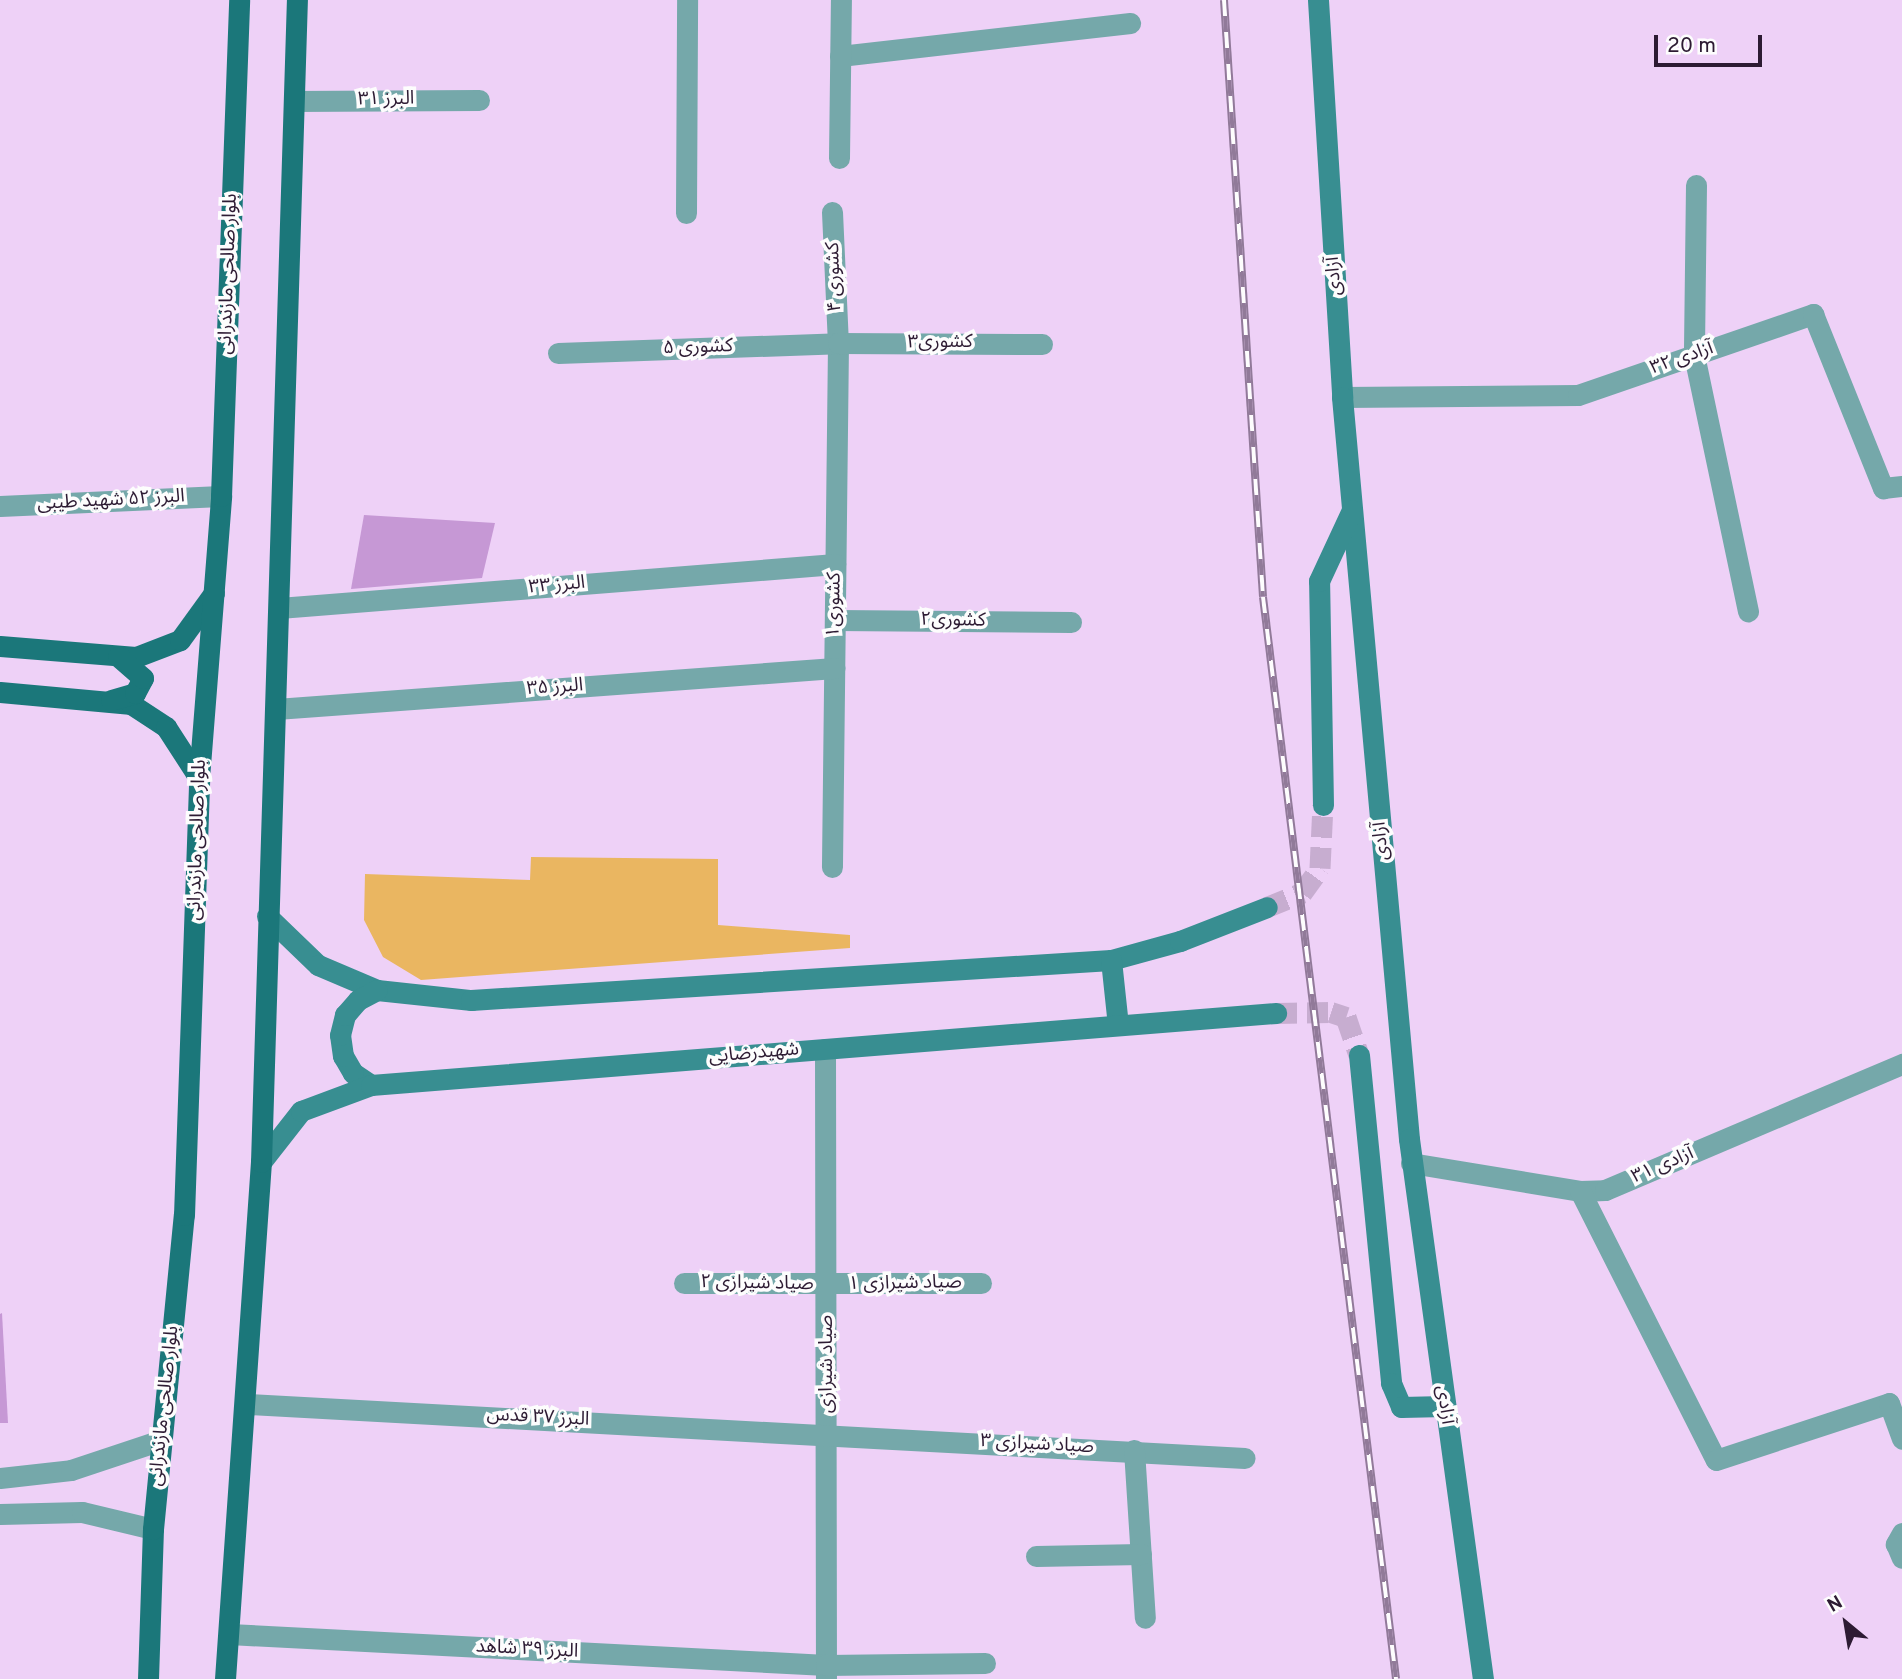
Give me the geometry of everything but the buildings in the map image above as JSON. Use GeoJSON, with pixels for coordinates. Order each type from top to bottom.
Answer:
{"type":"FeatureCollection","features":[{"type":"Feature","properties":{"kind":"main road","name":"بلوار صالحی مازندرانی"},"geometry":{"type":"LineString","coordinates":[[148,1679],[153,1529],[184,1215],[199,778],[221,496],[239,0]]}},
{"type":"Feature","properties":{"kind":"main road"},"geometry":{"type":"LineString","coordinates":[[225,1679],[247,1404],[261,1162],[297,0]]}},
{"type":"Feature","properties":{"kind":"main road","name":"آزادی"},"geometry":{"type":"LineString","coordinates":[[1318,0],[1342,397],[1411,1163],[1483,1679]]}},
{"type":"Feature","properties":{"kind":"main road"},"geometry":{"type":"LineString","coordinates":[[1323,805],[1319,581],[1353,508]]}},
{"type":"Feature","properties":{"kind":"main road"},"geometry":{"type":"LineString","coordinates":[[0,646],[136,657],[180,640],[215,591]]}},
{"type":"Feature","properties":{"kind":"main road"},"geometry":{"type":"LineString","coordinates":[[105,701],[135,693],[143,678],[116,655]]}},
{"type":"Feature","properties":{"kind":"main road"},"geometry":{"type":"LineString","coordinates":[[0,692],[131,704],[166,727],[199,778]]}},
{"type":"Feature","properties":{"kind":"main road"},"geometry":{"type":"LineString","coordinates":[[267,916],[317,965],[377,990],[471,1000],[1111,960],[1180,941],[1267,907]]}},
{"type":"Feature","properties":{"kind":"main road"},"geometry":{"type":"LineString","coordinates":[[1111,960],[1118,1025]]}},
{"type":"Feature","properties":{"kind":"main road"},"geometry":{"type":"LineString","coordinates":[[371,1085],[353,1073],[343,1055],[340,1035],[345,1015],[358,1000],[377,990]]}},
{"type":"Feature","properties":{"kind":"main road","name":"شهیدرضایی"},"geometry":{"type":"LineString","coordinates":[[261,1162],[302,1111],[371,1085],[1276,1013]]}},
{"type":"Feature","properties":{"kind":"main road"},"geometry":{"type":"LineString","coordinates":[[1359,1055],[1391,1383],[1401,1407],[1445,1406]]}},
{"type":"Feature","properties":{"kind":"street"},"geometry":{"type":"LineString","coordinates":[[686,213],[687,0]]}},
{"type":"Feature","properties":{"kind":"street"},"geometry":{"type":"LineString","coordinates":[[839,158],[841,0]]}},
{"type":"Feature","properties":{"kind":"street"},"geometry":{"type":"LineString","coordinates":[[840,56],[1130,23]]}},
{"type":"Feature","properties":{"kind":"street","name":"البرز ۳۱"},"geometry":{"type":"LineString","coordinates":[[294,101],[479,100]]}},
{"type":"Feature","properties":{"kind":"street"},"geometry":{"type":"LineString","coordinates":[[1696,185],[1694,355],[1748,611]]}},
{"type":"Feature","properties":{"kind":"street","name":"کشوری ۴"},"geometry":{"type":"LineString","coordinates":[[832,212],[838,343]]}},
{"type":"Feature","properties":{"kind":"street","name":"آزادی ۳۲"},"geometry":{"type":"LineString","coordinates":[[1342,397],[1578,395],[1813,314],[1883,488],[1902,486]]}},
{"type":"Feature","properties":{"kind":"street","name":"کشوری۳"},"geometry":{"type":"LineString","coordinates":[[838,343],[1042,344]]}},
{"type":"Feature","properties":{"kind":"street","name":"کشوری ۵"},"geometry":{"type":"LineString","coordinates":[[558,353],[838,343]]}},
{"type":"Feature","properties":{"kind":"street","name":"کشوری۱"},"geometry":{"type":"LineString","coordinates":[[832,867],[838,343]]}},
{"type":"Feature","properties":{"kind":"street","name":"البرز ۵۲ شهید طیبی"},"geometry":{"type":"LineString","coordinates":[[0,506],[221,496]]}},
{"type":"Feature","properties":{"kind":"street","name":"البرز ۳۳"},"geometry":{"type":"LineString","coordinates":[[279,608],[835,564]]}},
{"type":"Feature","properties":{"kind":"street","name":"کشوری۲"},"geometry":{"type":"LineString","coordinates":[[835,620],[1071,622]]}},
{"type":"Feature","properties":{"kind":"street","name":"البرز ۳۵"},"geometry":{"type":"LineString","coordinates":[[276,709],[834,667]]}},
{"type":"Feature","properties":{"kind":"street","name":"صیاد شیرازی"},"geometry":{"type":"LineString","coordinates":[[825,1049],[829,1285],[826,1672]]}},
{"type":"Feature","properties":{"kind":"street","name":"آزادی ۳۱"},"geometry":{"type":"LineString","coordinates":[[1411,1163],[1580,1191],[1605,1190],[1902,1064]]}},
{"type":"Feature","properties":{"kind":"street"},"geometry":{"type":"LineString","coordinates":[[1580,1191],[1716,1460],[1889,1403],[1902,1437]]}},
{"type":"Feature","properties":{"kind":"street","name":"صیاد شیرازی ۲"},"geometry":{"type":"LineString","coordinates":[[684,1283],[829,1285]]}},
{"type":"Feature","properties":{"kind":"street","name":"صیاد شیرازی ۱"},"geometry":{"type":"LineString","coordinates":[[829,1285],[981,1283]]}},
{"type":"Feature","properties":{"kind":"street","name":"البرز ۳۷ قدس"},"geometry":{"type":"LineString","coordinates":[[247,1404],[828,1432]]}},
{"type":"Feature","properties":{"kind":"street","name":"صیاد شیرازی ۳"},"geometry":{"type":"LineString","coordinates":[[828,1432],[1245,1458]]}},
{"type":"Feature","properties":{"kind":"street"},"geometry":{"type":"LineString","coordinates":[[0,1478],[71,1470],[161,1440]]}},
{"type":"Feature","properties":{"kind":"street"},"geometry":{"type":"LineString","coordinates":[[1134,1450],[1145,1618]]}},
{"type":"Feature","properties":{"kind":"street"},"geometry":{"type":"LineString","coordinates":[[0,1514],[82,1512],[153,1529]]}},
{"type":"Feature","properties":{"kind":"street"},"geometry":{"type":"LineString","coordinates":[[1902,1533],[1896,1544],[1902,1558]]}},
{"type":"Feature","properties":{"kind":"street"},"geometry":{"type":"LineString","coordinates":[[1036,1556],[1141,1554]]}},
{"type":"Feature","properties":{"kind":"street","name":"البرز ۳۹ شاهد"},"geometry":{"type":"LineString","coordinates":[[229,1634],[826,1672],[985,1663]]}},
{"type":"Feature","properties":{"kind":"shaded area"},"geometry":{"type":"Polygon","coordinates":[[[531,857],[718,859],[718,925],[850,935],[850,948],[421,980],[383,957],[364,920],[365,874],[530,880],[531,857]]]}},
{"type":"Feature","properties":{"kind":"tunnel"},"geometry":{"type":"LineString","coordinates":[[1267,907],[1302,893],[1320,868],[1323,805]]}},
{"type":"Feature","properties":{"kind":"tunnel"},"geometry":{"type":"LineString","coordinates":[[1276,1013],[1331,1012],[1346,1017],[1359,1055]]}},
{"type":"Feature","properties":{"kind":"railway"},"geometry":{"type":"LineString","coordinates":[[1224,0],[1263,597],[1396,1679]]}}]}
